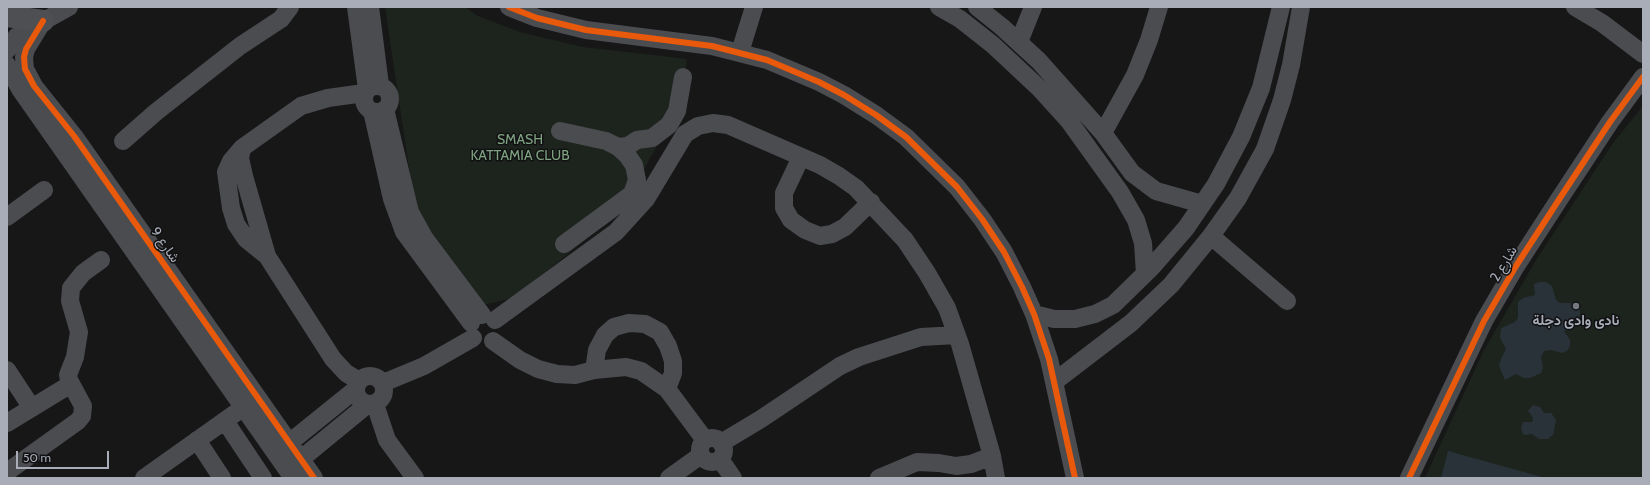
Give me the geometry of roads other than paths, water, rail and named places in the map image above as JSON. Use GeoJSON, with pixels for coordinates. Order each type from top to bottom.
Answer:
{"type":"FeatureCollection","features":[{"type":"Feature","properties":{"kind":"main road"},"geometry":{"type":"LineString","coordinates":[[7,16],[37,14]]}},
{"type":"Feature","properties":{"kind":"street"},"geometry":{"type":"LineString","coordinates":[[7,50],[9,44],[37,14],[69,7]]}},
{"type":"Feature","properties":{"kind":"street"},"geometry":{"type":"LineString","coordinates":[[123,141],[156,112],[222,60],[281,19],[290,7]]}},
{"type":"Feature","properties":{"kind":"street"},"geometry":{"type":"LineString","coordinates":[[356,7],[371,89]]}},
{"type":"Feature","properties":{"kind":"street"},"geometry":{"type":"LineString","coordinates":[[370,7],[371,89],[364,103],[378,110],[410,212],[425,239],[480,324],[482,344],[493,341],[520,360],[538,369],[557,374],[575,375],[594,370],[626,367],[641,371],[668,389],[733,478]]}},
{"type":"Feature","properties":{"kind":"street"},"geometry":{"type":"LineString","coordinates":[[509,7],[537,18],[586,30],[712,46],[740,52],[787,68],[819,82],[876,114],[906,137],[957,188],[982,219],[1004,252],[1022,287],[1034,314],[1054,382],[1075,478]]}},
{"type":"Feature","properties":{"kind":"street"},"geometry":{"type":"LineString","coordinates":[[740,52],[754,7]]}},
{"type":"Feature","properties":{"kind":"street"},"geometry":{"type":"LineString","coordinates":[[940,7],[960,19],[993,45],[1040,89],[1069,121],[1120,192],[1136,220],[1143,243],[1145,274]]}},
{"type":"Feature","properties":{"kind":"street"},"geometry":{"type":"LineString","coordinates":[[977,7],[1019,42],[1043,66],[1103,133],[1132,174],[1156,191],[1202,204]]}},
{"type":"Feature","properties":{"kind":"street"},"geometry":{"type":"LineString","coordinates":[[1019,42],[1033,7]]}},
{"type":"Feature","properties":{"kind":"street"},"geometry":{"type":"LineString","coordinates":[[1103,133],[1138,69],[1159,7]]}},
{"type":"Feature","properties":{"kind":"street"},"geometry":{"type":"LineString","coordinates":[[1034,314],[1054,319],[1075,319],[1095,314],[1113,305],[1145,274],[1186,228],[1216,184],[1241,137],[1261,88],[1281,7]]}},
{"type":"Feature","properties":{"kind":"street"},"geometry":{"type":"LineString","coordinates":[[1054,382],[1131,324],[1170,285],[1211,236],[1238,198],[1265,149],[1282,100],[1291,65],[1300,7]]}},
{"type":"Feature","properties":{"kind":"street"},"geometry":{"type":"LineString","coordinates":[[1575,7],[1602,23],[1643,54]]}},
{"type":"Feature","properties":{"kind":"street","name":"شارع 9"},"geometry":{"type":"LineString","coordinates":[[37,14],[24,57],[25,69],[29,76],[74,136],[314,478]]}},
{"type":"Feature","properties":{"kind":"street","name":"شارع 9"},"geometry":{"type":"LineString","coordinates":[[7,65],[20,89],[293,478]]}},
{"type":"Feature","properties":{"kind":"street"},"geometry":{"type":"LineString","coordinates":[[618,146],[628,146],[637,140],[652,138],[669,125],[677,111],[684,77]]}},
{"type":"Feature","properties":{"kind":"street","name":"شارع 2"},"geometry":{"type":"LineString","coordinates":[[1409,478],[1488,314],[1516,266],[1610,122],[1643,77]]}},
{"type":"Feature","properties":{"kind":"street"},"geometry":{"type":"LineString","coordinates":[[371,404],[362,402],[357,396],[357,385],[329,354],[266,256],[246,238],[236,224],[231,208],[226,172],[231,161],[242,148],[301,106],[328,98],[371,89],[388,91],[390,101],[378,110]]}},
{"type":"Feature","properties":{"kind":"street"},"geometry":{"type":"LineString","coordinates":[[564,244],[646,199],[685,134],[698,126],[713,123],[728,125],[820,165],[856,188],[871,202],[905,240],[927,273],[947,308],[957,335],[992,456],[996,478]]}},
{"type":"Feature","properties":{"kind":"street"},"geometry":{"type":"LineString","coordinates":[[383,383],[424,366],[480,324],[616,232],[637,180],[634,165],[618,146],[606,140],[560,131]]}},
{"type":"Feature","properties":{"kind":"street"},"geometry":{"type":"LineString","coordinates":[[801,157],[784,193],[784,208],[791,220],[806,230],[820,236],[832,234],[845,227],[871,202]]}},
{"type":"Feature","properties":{"kind":"street"},"geometry":{"type":"LineString","coordinates":[[7,217],[44,190]]}},
{"type":"Feature","properties":{"kind":"street"},"geometry":{"type":"LineString","coordinates":[[1211,236],[1287,301]]}},
{"type":"Feature","properties":{"kind":"street"},"geometry":{"type":"LineString","coordinates":[[7,472],[78,421],[82,416],[83,406],[71,384],[68,375],[75,357],[79,332],[70,301],[71,288],[82,273],[101,260]]}},
{"type":"Feature","properties":{"kind":"street"},"geometry":{"type":"LineString","coordinates":[[921,337],[932,329],[947,308]]}},
{"type":"Feature","properties":{"kind":"street"},"geometry":{"type":"LineString","coordinates":[[594,370],[597,350],[605,335],[614,327],[629,323],[645,324],[660,332],[668,346],[673,361],[673,373],[668,389]]}},
{"type":"Feature","properties":{"kind":"street"},"geometry":{"type":"LineString","coordinates":[[670,478],[840,366],[859,357],[921,337],[957,335]]}},
{"type":"Feature","properties":{"kind":"street"},"geometry":{"type":"LineString","coordinates":[[7,370],[32,408]]}},
{"type":"Feature","properties":{"kind":"street"},"geometry":{"type":"LineString","coordinates":[[289,443],[368,375],[379,378],[383,383],[384,395],[301,459]]}},
{"type":"Feature","properties":{"kind":"street"},"geometry":{"type":"LineString","coordinates":[[8,420],[32,408],[71,384]]}},
{"type":"Feature","properties":{"kind":"street"},"geometry":{"type":"LineString","coordinates":[[371,404],[387,440],[416,478]]}},
{"type":"Feature","properties":{"kind":"street"},"geometry":{"type":"LineString","coordinates":[[144,478],[244,407]]}},
{"type":"Feature","properties":{"kind":"street"},"geometry":{"type":"LineString","coordinates":[[220,424],[249,478]]}},
{"type":"Feature","properties":{"kind":"street"},"geometry":{"type":"LineString","coordinates":[[220,424],[263,478]]}},
{"type":"Feature","properties":{"kind":"street"},"geometry":{"type":"LineString","coordinates":[[197,440],[222,478]]}},
{"type":"Feature","properties":{"kind":"street"},"geometry":{"type":"LineString","coordinates":[[880,478],[917,462],[939,463],[956,466],[971,464],[992,456]]}},
{"type":"Feature","properties":{"kind":"street"},"geometry":{"type":"LineString","coordinates":[[956,466],[971,478]]}},
{"type":"Feature","properties":{"kind":"place","name":"نادى وادى دجلة"},"geometry":{"type":"Point","coordinates":[1576,306]}},
{"type":"Feature","properties":{"kind":"park label","name":"SMASH KATTAMIA CLUB"},"geometry":{"type":"Point","coordinates":[520,148]}}]}
